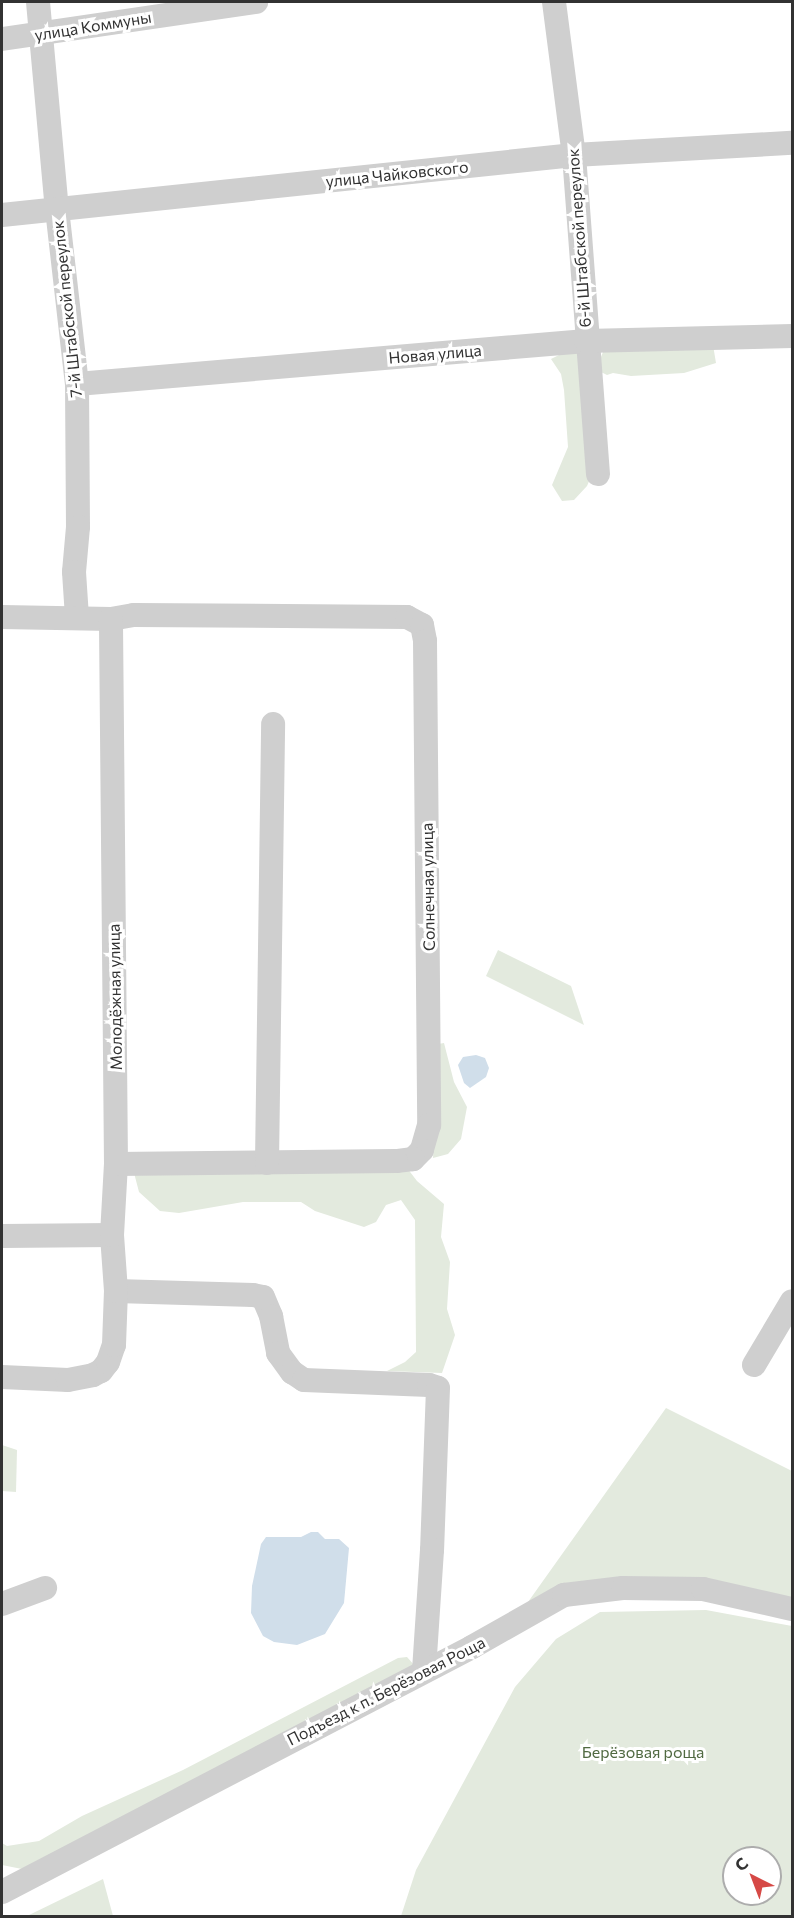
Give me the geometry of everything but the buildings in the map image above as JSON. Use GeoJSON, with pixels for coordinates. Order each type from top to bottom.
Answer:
{"type":"FeatureCollection","features":[{"type":"Feature","properties":{"kind":"street","name":"7-й Штабской переулок"},"geometry":{"type":"LineString","coordinates":[[38,2],[57,209],[77,384],[78,527],[75,572],[77,617]]}},
{"type":"Feature","properties":{"kind":"street","name":"улица Коммуны"},"geometry":{"type":"LineString","coordinates":[[2,39],[256,2]]}},
{"type":"Feature","properties":{"kind":"street","name":"6-й Штабской переулок"},"geometry":{"type":"LineString","coordinates":[[554,2],[574,155],[586,341],[598,474]]}},
{"type":"Feature","properties":{"kind":"street","name":"улица Чайковского"},"geometry":{"type":"LineString","coordinates":[[2,215],[574,155],[792,143]]}},
{"type":"Feature","properties":{"kind":"street","name":"Новая улица"},"geometry":{"type":"LineString","coordinates":[[77,384],[586,341],[792,336]]}},
{"type":"Feature","properties":{"kind":"street","name":"Солнечная улица"},"geometry":{"type":"LineString","coordinates":[[111,620],[134,615],[407,617],[422,625],[425,641],[429,1091],[429,1125],[422,1150],[413,1159],[396,1161],[267,1163]]}},
{"type":"Feature","properties":{"kind":"street"},"geometry":{"type":"LineString","coordinates":[[2,617],[77,617],[111,620]]}},
{"type":"Feature","properties":{"kind":"street","name":"Молодёжная улица"},"geometry":{"type":"LineString","coordinates":[[2,1377],[68,1380],[100,1371],[108,1362],[114,1345],[116,1291],[112,1235],[116,1164],[111,620]]}},
{"type":"Feature","properties":{"kind":"street"},"geometry":{"type":"LineString","coordinates":[[116,1164],[267,1163],[273,724]]}},
{"type":"Feature","properties":{"kind":"street"},"geometry":{"type":"LineString","coordinates":[[2,1236],[112,1235]]}},
{"type":"Feature","properties":{"kind":"street"},"geometry":{"type":"LineString","coordinates":[[116,1291],[262,1297],[271,1316],[278,1353],[292,1372],[304,1380],[429,1385],[438,1388],[432,1550],[424,1670]]}},
{"type":"Feature","properties":{"kind":"street"},"geometry":{"type":"LineString","coordinates":[[754,1365],[788,1317]]}},
{"type":"Feature","properties":{"kind":"street"},"geometry":{"type":"LineString","coordinates":[[2,1604],[45,1588]]}},
{"type":"Feature","properties":{"kind":"street","name":"Подъезд к п. Берёзовая Роща"},"geometry":{"type":"LineString","coordinates":[[6,1885],[472,1647],[564,1595],[623,1588],[703,1589],[792,1609]]}},
{"type":"Feature","properties":{"kind":"green space"},"geometry":{"type":"Polygon","coordinates":[[[713,345],[716,363],[684,373],[631,376],[613,373],[607,375],[601,372],[599,362],[603,352],[713,345]]]}},
{"type":"Feature","properties":{"kind":"green space"},"geometry":{"type":"Polygon","coordinates":[[[582,348],[594,470],[587,486],[574,500],[562,501],[552,485],[568,447],[564,390],[561,374],[551,359],[567,351],[582,348]]]}},
{"type":"Feature","properties":{"kind":"green space"},"geometry":{"type":"Polygon","coordinates":[[[498,950],[571,986],[584,1025],[486,976],[498,950]]]}},
{"type":"Feature","properties":{"kind":"green space"},"geometry":{"type":"Polygon","coordinates":[[[444,1043],[454,1082],[467,1107],[461,1139],[448,1154],[433,1158],[438,1044],[444,1043]]]}},
{"type":"Feature","properties":{"kind":"green space"},"geometry":{"type":"Polygon","coordinates":[[[404,1164],[417,1181],[444,1204],[441,1237],[450,1262],[447,1309],[455,1335],[442,1373],[387,1371],[405,1362],[416,1352],[415,1220],[401,1200],[386,1205],[376,1222],[364,1227],[315,1211],[301,1202],[243,1202],[179,1213],[160,1211],[139,1192],[133,1169],[404,1164]]]}},
{"type":"Feature","properties":{"kind":"green space"},"geometry":{"type":"Polygon","coordinates":[[[666,1408],[792,1471],[792,1604],[702,1584],[528,1602],[666,1408]]]}},
{"type":"Feature","properties":{"kind":"green space"},"geometry":{"type":"Polygon","coordinates":[[[2,1445],[17,1450],[16,1492],[2,1491],[2,1445]]]}},
{"type":"Feature","properties":{"kind":"green space","name":"Берёзовая роща"},"geometry":{"type":"Polygon","coordinates":[[[706,1610],[792,1626],[792,1916],[401,1916],[416,1870],[515,1687],[556,1639],[600,1612],[706,1610]]]}},
{"type":"Feature","properties":{"kind":"green space"},"geometry":{"type":"Polygon","coordinates":[[[407,1657],[415,1666],[22,1869],[2,1865],[2,1843],[7,1846],[39,1841],[82,1816],[183,1770],[398,1658],[407,1657]]]}},
{"type":"Feature","properties":{"kind":"green space"},"geometry":{"type":"Polygon","coordinates":[[[103,1879],[113,1916],[27,1916],[103,1879]]]}},
{"type":"Feature","properties":{"kind":"shaded area"},"geometry":{"type":"Polygon","coordinates":[[[476,1055],[485,1058],[489,1068],[486,1077],[470,1088],[464,1083],[458,1065],[463,1057],[476,1055]]]}},
{"type":"Feature","properties":{"kind":"shaded area"},"geometry":{"type":"Polygon","coordinates":[[[311,1532],[318,1532],[325,1539],[339,1539],[349,1548],[344,1603],[325,1634],[297,1645],[274,1642],[263,1636],[251,1613],[252,1586],[261,1544],[266,1537],[301,1537],[311,1532]]]}}]}
